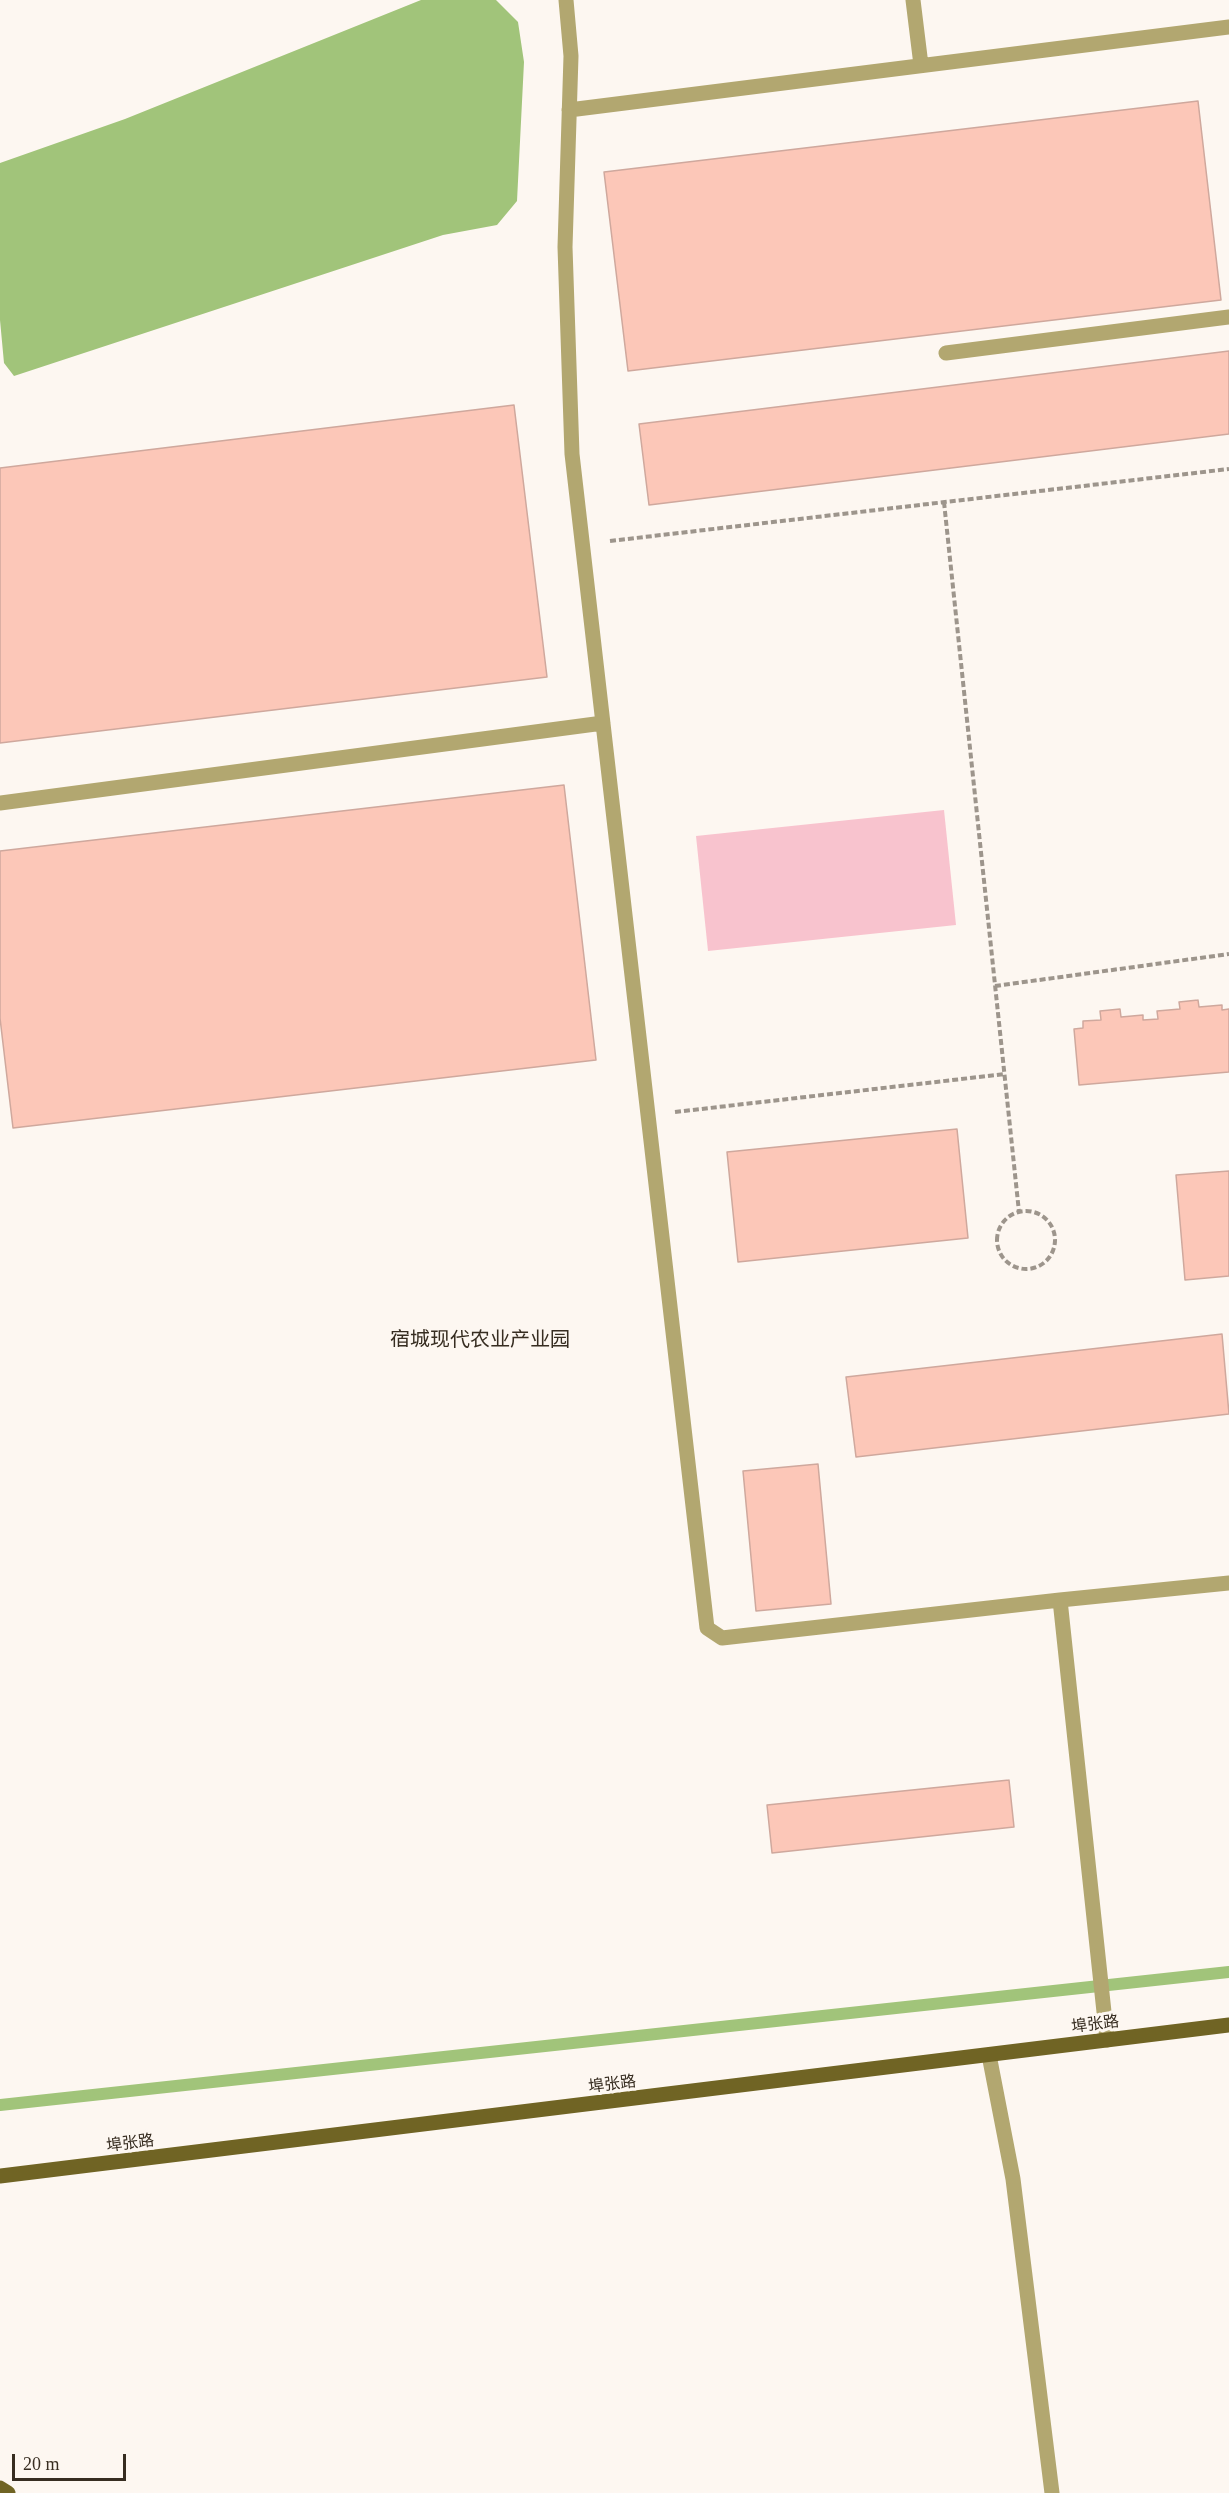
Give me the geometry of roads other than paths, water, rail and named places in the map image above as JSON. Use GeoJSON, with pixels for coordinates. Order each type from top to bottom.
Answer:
{"type":"FeatureCollection","features":[{"type":"Feature","properties":{"kind":"main road","name":"埠张路"},"geometry":{"type":"LineString","coordinates":[[0,2176],[1229,2025]]}},
{"type":"Feature","properties":{"kind":"main road"},"geometry":{"type":"LineString","coordinates":[[0,2488],[8,2493]]}},
{"type":"Feature","properties":{"kind":"lane"},"geometry":{"type":"LineString","coordinates":[[566,0],[571,56],[565,247],[572,454],[706,1628],[722,1638],[1229,1583]]}},
{"type":"Feature","properties":{"kind":"lane"},"geometry":{"type":"LineString","coordinates":[[913,0],[921,65]]}},
{"type":"Feature","properties":{"kind":"lane"},"geometry":{"type":"LineString","coordinates":[[569,110],[1229,27]]}},
{"type":"Feature","properties":{"kind":"lane"},"geometry":{"type":"LineString","coordinates":[[946,353],[1229,317]]}},
{"type":"Feature","properties":{"kind":"lane"},"geometry":{"type":"LineString","coordinates":[[0,803],[603,723]]}},
{"type":"Feature","properties":{"kind":"lane"},"geometry":{"type":"LineString","coordinates":[[1060,1600],[1107,2040]]}},
{"type":"Feature","properties":{"kind":"lane"},"geometry":{"type":"LineString","coordinates":[[989,2055],[1013,2178],[1052,2493]]}},
{"type":"Feature","properties":{"kind":"waterway"},"geometry":{"type":"LineString","coordinates":[[0,2105],[1229,1972]]}},
{"type":"Feature","properties":{"kind":"district","name":"宿城现代农业产业园"},"geometry":{"type":"Point","coordinates":[480,1338]}}]}
